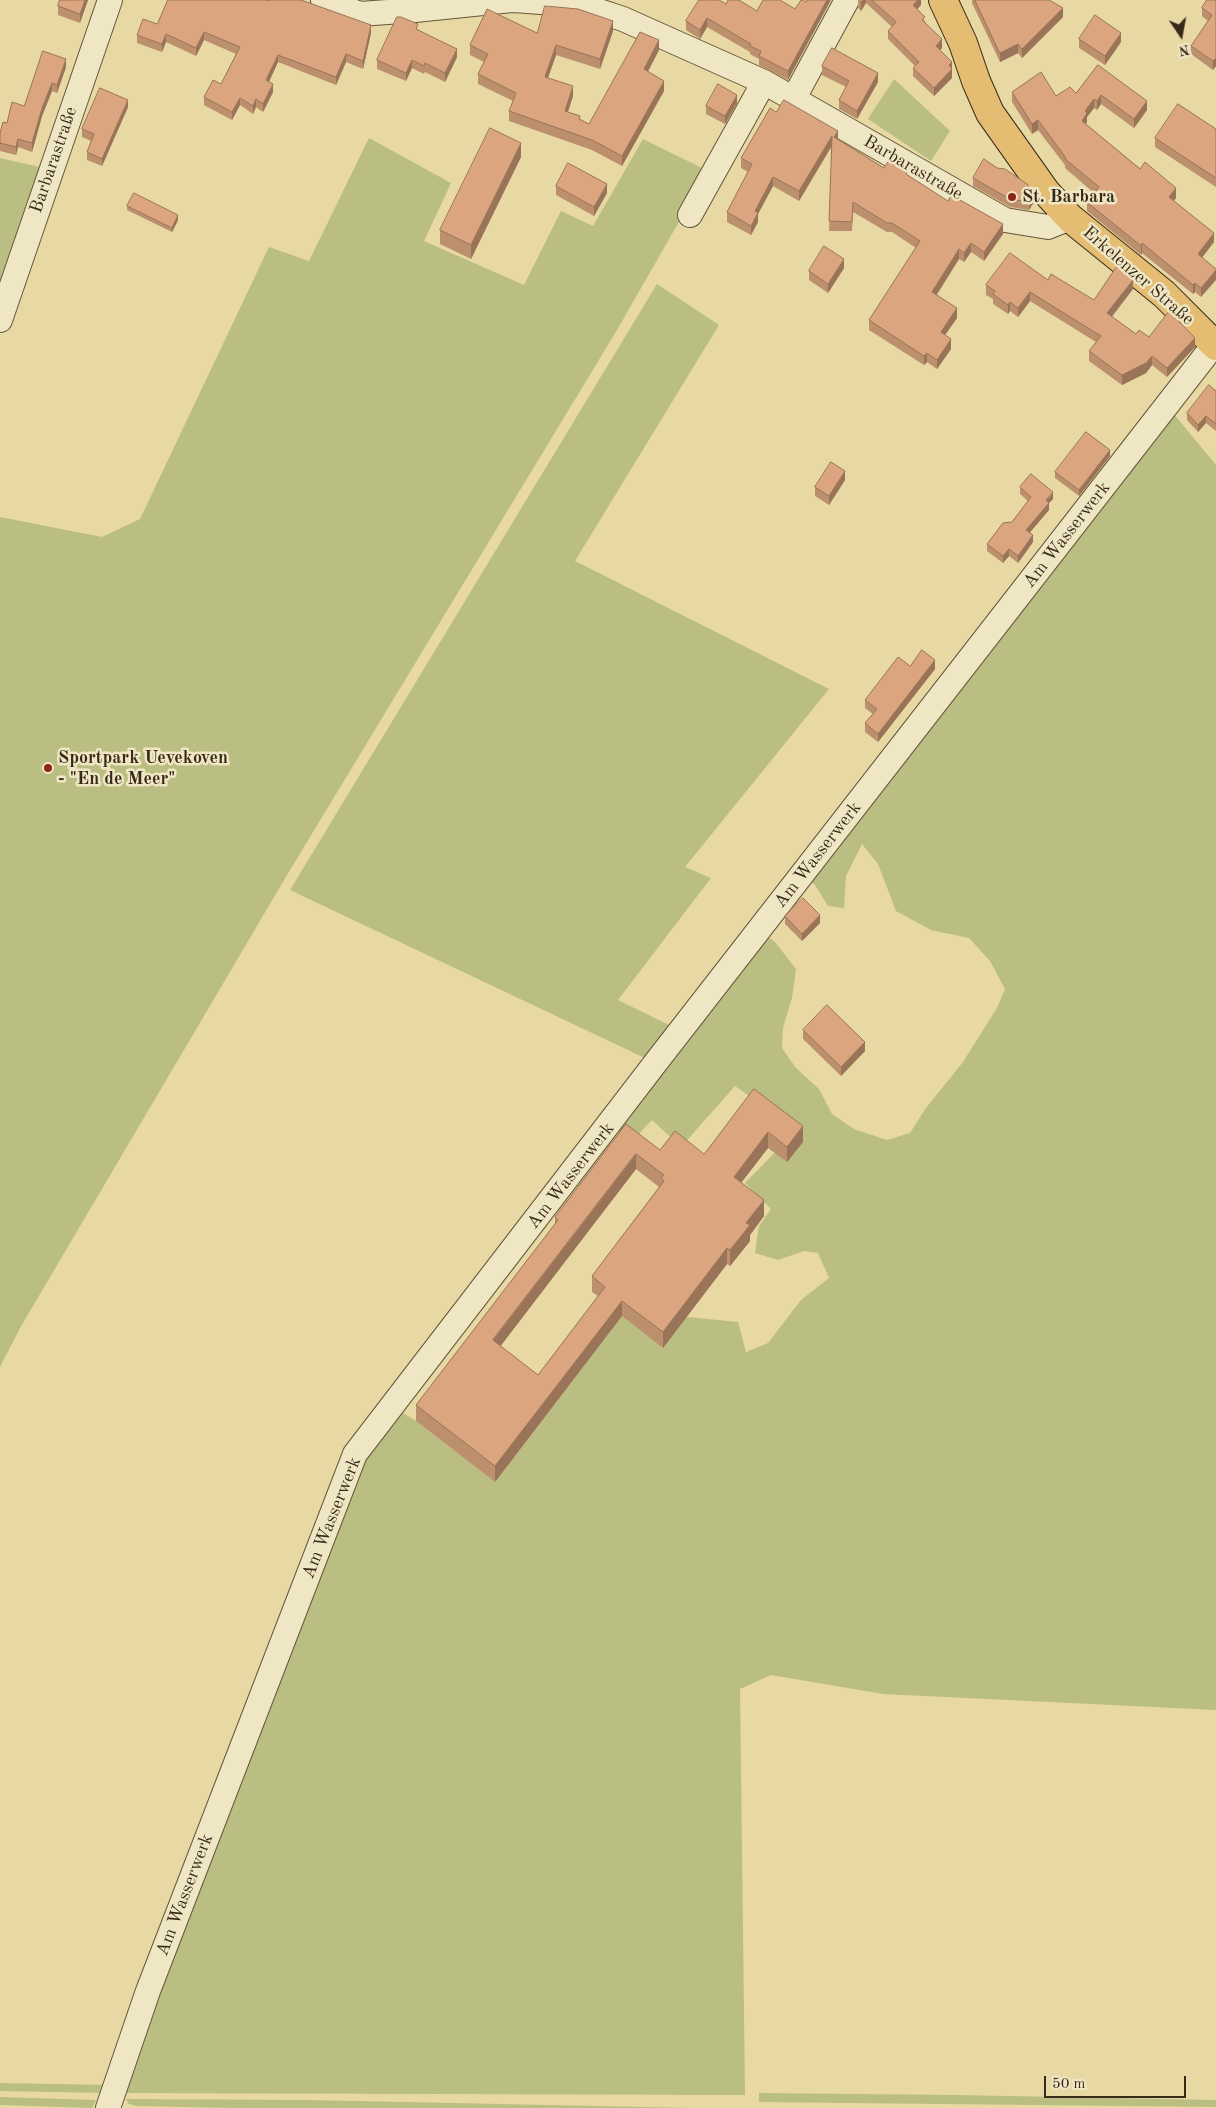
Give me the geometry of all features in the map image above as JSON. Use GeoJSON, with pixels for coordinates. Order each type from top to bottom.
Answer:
{"type":"FeatureCollection","features":[{"type":"Feature","properties":{"kind":"main road","name":"Erkelenzer Straße"},"geometry":{"type":"LineString","coordinates":[[943,0],[963,43],[976,81],[990,113],[1046,192],[1070,218],[1164,294],[1216,344]]}},
{"type":"Feature","properties":{"kind":"street","name":"Barbarastraße"},"geometry":{"type":"LineString","coordinates":[[0,320],[110,0]]}},
{"type":"Feature","properties":{"kind":"street","name":"Barbarastraße"},"geometry":{"type":"LineString","coordinates":[[323,0],[360,14],[415,5],[513,0],[581,3],[623,19],[764,82],[1004,220],[1048,228],[1070,218]]}},
{"type":"Feature","properties":{"kind":"street"},"geometry":{"type":"LineString","coordinates":[[794,98],[848,0]]}},
{"type":"Feature","properties":{"kind":"street"},"geometry":{"type":"LineString","coordinates":[[690,216],[764,82]]}},
{"type":"Feature","properties":{"kind":"street","name":"Am Wasserwerk"},"geometry":{"type":"LineString","coordinates":[[108,2108],[148,1990],[355,1454],[660,1058],[1216,344]]}},
{"type":"Feature","properties":{"kind":"green space"},"geometry":{"type":"Polygon","coordinates":[[[894,79],[950,131],[931,161],[868,119],[894,79]]]}},
{"type":"Feature","properties":{"kind":"green space"},"geometry":{"type":"Polygon","coordinates":[[[369,138],[451,183],[424,241],[524,285],[561,211],[593,226],[643,139],[708,171],[617,330],[290,870],[20,1328],[0,1367],[0,517],[102,537],[140,519],[269,247],[309,261],[369,138]]]}},
{"type":"Feature","properties":{"kind":"green space"},"geometry":{"type":"Polygon","coordinates":[[[0,158],[44,168],[0,297],[0,158]]]}},
{"type":"Feature","properties":{"kind":"green space"},"geometry":{"type":"Polygon","coordinates":[[[657,284],[719,325],[575,561],[829,689],[685,867],[711,878],[618,1000],[675,1028],[649,1060],[290,890],[657,284]]]}},
{"type":"Feature","properties":{"kind":"green space"},"geometry":{"type":"Polygon","coordinates":[[[1173,413],[1216,465],[1216,1710],[883,1694],[771,1675],[740,1689],[745,2095],[120,2093],[358,1466],[398,1410],[416,1421],[495,1482],[622,1316],[687,1317],[738,1322],[746,1352],[768,1343],[801,1300],[829,1278],[818,1253],[804,1251],[778,1260],[755,1253],[759,1226],[771,1209],[745,1183],[797,1130],[735,1086],[681,1147],[652,1120],[637,1136],[613,1130],[766,935],[775,942],[796,969],[792,998],[783,1028],[782,1048],[796,1068],[819,1089],[832,1114],[854,1129],[887,1140],[910,1133],[926,1108],[963,1062],[997,1008],[1005,989],[990,961],[969,938],[931,930],[896,911],[878,864],[862,844],[846,876],[844,908],[828,906],[815,885],[809,881],[1173,413]]]}},
{"type":"Feature","properties":{"kind":"green space"},"geometry":{"type":"Polygon","coordinates":[[[0,2083],[108,2085],[105,2093],[0,2091],[0,2083]]]}},
{"type":"Feature","properties":{"kind":"green space"},"geometry":{"type":"Polygon","coordinates":[[[759,2093],[1216,2100],[1216,2107],[759,2102],[759,2093]]]}},
{"type":"Feature","properties":{"kind":"green space"},"geometry":{"type":"Polygon","coordinates":[[[0,2097],[96,2100],[92,2108],[0,2105],[0,2097]]]}},
{"type":"Feature","properties":{"kind":"green space"},"geometry":{"type":"Polygon","coordinates":[[[126,2099],[307,2100],[692,2108],[236,2108],[136,2106],[129,2104],[126,2099]]]}},
{"type":"Feature","properties":{"kind":"building"},"geometry":{"type":"Polygon","coordinates":[[[60,0],[85,0],[80,14],[58,6],[60,0]]]}},
{"type":"Feature","properties":{"kind":"building"},"geometry":{"type":"Polygon","coordinates":[[[168,0],[301,0],[371,25],[363,61],[346,54],[336,77],[278,55],[266,80],[273,84],[263,104],[256,99],[253,106],[240,98],[232,112],[204,97],[213,80],[221,84],[240,47],[204,32],[196,48],[166,34],[162,44],[137,35],[143,19],[157,24],[168,0]]]}},
{"type":"Feature","properties":{"kind":"building"},"geometry":{"type":"Polygon","coordinates":[[[699,0],[719,0],[726,4],[728,0],[739,0],[757,11],[763,0],[780,0],[795,9],[801,0],[806,2],[807,0],[827,0],[788,71],[759,56],[761,51],[707,18],[700,30],[686,21],[699,0]]]}},
{"type":"Feature","properties":{"kind":"building"},"geometry":{"type":"Polygon","coordinates":[[[872,0],[918,0],[913,5],[925,17],[922,20],[942,39],[936,46],[952,62],[949,65],[952,69],[934,88],[913,68],[919,62],[888,31],[896,22],[872,0]]]}},
{"type":"Feature","properties":{"kind":"building"},"geometry":{"type":"Polygon","coordinates":[[[975,0],[1049,0],[1063,8],[1022,49],[1018,44],[1000,53],[975,0]]]}},
{"type":"Feature","properties":{"kind":"building"},"geometry":{"type":"Polygon","coordinates":[[[1207,0],[1216,0],[1216,58],[1213,61],[1191,46],[1212,15],[1202,8],[1207,0]]]}},
{"type":"Feature","properties":{"kind":"building"},"geometry":{"type":"Polygon","coordinates":[[[545,6],[578,9],[613,21],[600,59],[556,45],[545,77],[573,86],[565,111],[580,116],[579,119],[589,124],[640,32],[659,40],[644,69],[664,81],[622,156],[592,140],[509,111],[516,93],[478,74],[488,54],[470,45],[487,9],[537,33],[545,6]]]}},
{"type":"Feature","properties":{"kind":"building"},"geometry":{"type":"Polygon","coordinates":[[[1095,15],[1121,33],[1105,56],[1079,39],[1095,15]]]}},
{"type":"Feature","properties":{"kind":"building"},"geometry":{"type":"Polygon","coordinates":[[[397,17],[418,24],[416,29],[457,49],[445,73],[425,63],[424,66],[412,60],[406,73],[377,60],[397,17]]]}},
{"type":"Feature","properties":{"kind":"building"},"geometry":{"type":"Polygon","coordinates":[[[832,48],[878,73],[857,111],[839,100],[849,81],[822,66],[832,48]]]}},
{"type":"Feature","properties":{"kind":"building"},"geometry":{"type":"Polygon","coordinates":[[[43,51],[66,59],[57,85],[52,83],[42,108],[32,143],[18,139],[16,147],[0,143],[3,122],[7,123],[12,102],[24,106],[43,51]]]}},
{"type":"Feature","properties":{"kind":"building"},"geometry":{"type":"Polygon","coordinates":[[[1098,65],[1147,101],[1134,119],[1101,95],[1097,101],[1094,99],[1085,111],[1087,113],[1082,121],[1140,169],[1145,162],[1176,188],[1169,197],[1214,233],[1198,254],[1216,269],[1201,288],[1195,283],[1193,285],[1142,243],[1141,246],[1087,202],[1099,187],[1065,159],[1038,120],[1032,124],[1012,92],[1041,72],[1056,96],[1070,87],[1076,93],[1098,65]]]}},
{"type":"Feature","properties":{"kind":"building"},"geometry":{"type":"Polygon","coordinates":[[[718,84],[737,95],[725,116],[706,106],[718,84]]]}},
{"type":"Feature","properties":{"kind":"building"},"geometry":{"type":"Polygon","coordinates":[[[100,88],[128,100],[102,159],[87,152],[94,134],[82,129],[100,88]]]}},
{"type":"Feature","properties":{"kind":"building"},"geometry":{"type":"Polygon","coordinates":[[[784,100],[838,131],[834,137],[884,168],[889,160],[908,171],[906,174],[948,201],[951,195],[1003,224],[984,252],[971,243],[964,253],[959,249],[932,292],[957,308],[941,332],[951,339],[937,360],[927,353],[924,356],[869,320],[920,241],[853,202],[852,222],[829,221],[832,136],[799,191],[773,177],[755,211],[758,213],[751,226],[727,212],[752,164],[741,158],[770,108],[776,112],[784,100]]]}},
{"type":"Feature","properties":{"kind":"building"},"geometry":{"type":"Polygon","coordinates":[[[1178,104],[1216,129],[1216,178],[1155,138],[1178,104]]]}},
{"type":"Feature","properties":{"kind":"building"},"geometry":{"type":"Polygon","coordinates":[[[490,128],[521,143],[471,245],[440,230],[490,128]]]}},
{"type":"Feature","properties":{"kind":"building"},"geometry":{"type":"Polygon","coordinates":[[[984,159],[997,168],[1005,169],[1027,184],[1034,194],[1029,202],[1010,199],[973,178],[984,159]]]}},
{"type":"Feature","properties":{"kind":"building"},"geometry":{"type":"Polygon","coordinates":[[[568,163],[607,184],[594,207],[556,186],[568,163]]]}},
{"type":"Feature","properties":{"kind":"building"},"geometry":{"type":"Polygon","coordinates":[[[134,193],[178,215],[172,228],[127,206],[134,193]]]}},
{"type":"Feature","properties":{"kind":"building"},"geometry":{"type":"Polygon","coordinates":[[[824,246],[844,259],[828,284],[809,271],[824,246]]]}},
{"type":"Feature","properties":{"kind":"building"},"geometry":{"type":"Polygon","coordinates":[[[1010,253],[1048,280],[1051,274],[1094,300],[1117,266],[1133,280],[1107,313],[1136,334],[1139,330],[1149,337],[1169,311],[1195,338],[1167,368],[1152,356],[1146,363],[1122,375],[1089,351],[1101,336],[1030,292],[1018,308],[1010,302],[1008,305],[993,294],[995,291],[986,285],[1010,253]]]}},
{"type":"Feature","properties":{"kind":"building"},"geometry":{"type":"Polygon","coordinates":[[[1209,385],[1216,391],[1216,424],[1206,416],[1198,425],[1187,413],[1209,385]]]}},
{"type":"Feature","properties":{"kind":"building"},"geometry":{"type":"Polygon","coordinates":[[[1086,432],[1110,450],[1079,490],[1055,472],[1086,432]]]}},
{"type":"Feature","properties":{"kind":"building"},"geometry":{"type":"Polygon","coordinates":[[[831,462],[845,471],[829,496],[815,487],[831,462]]]}},
{"type":"Feature","properties":{"kind":"building"},"geometry":{"type":"Polygon","coordinates":[[[1031,474],[1053,492],[1046,500],[1049,503],[1026,530],[1033,535],[1018,556],[1009,549],[1003,556],[987,544],[1003,523],[1012,522],[1031,497],[1020,487],[1031,474]]]}},
{"type":"Feature","properties":{"kind":"building"},"geometry":{"type":"Polygon","coordinates":[[[922,650],[935,660],[878,734],[865,723],[877,709],[865,700],[898,657],[910,666],[922,650]]]}},
{"type":"Feature","properties":{"kind":"building"},"geometry":{"type":"Polygon","coordinates":[[[803,898],[820,915],[802,934],[785,916],[803,898]]]}},
{"type":"Feature","properties":{"kind":"building"},"geometry":{"type":"Polygon","coordinates":[[[827,1005],[865,1042],[841,1067],[803,1030],[827,1005]]]}},
{"type":"Feature","properties":{"kind":"building"},"geometry":{"type":"Polygon","coordinates":[[[754,1089],[803,1126],[787,1147],[768,1132],[734,1177],[764,1200],[746,1223],[750,1225],[730,1250],[727,1248],[663,1332],[622,1301],[495,1466],[416,1405],[558,1220],[555,1217],[626,1124],[660,1150],[675,1131],[704,1154],[754,1089]],[[636,1154],[493,1340],[538,1375],[605,1287],[592,1276],[664,1181],[661,1178],[664,1175],[636,1154]]]}},
{"type":"Feature","properties":{"kind":"place","name":"St. Barbara"},"geometry":{"type":"Point","coordinates":[1012,197]}},
{"type":"Feature","properties":{"kind":"place","name":"Sportpark Uevekoven - \"En de Meer\""},"geometry":{"type":"Point","coordinates":[48,768]}}]}
